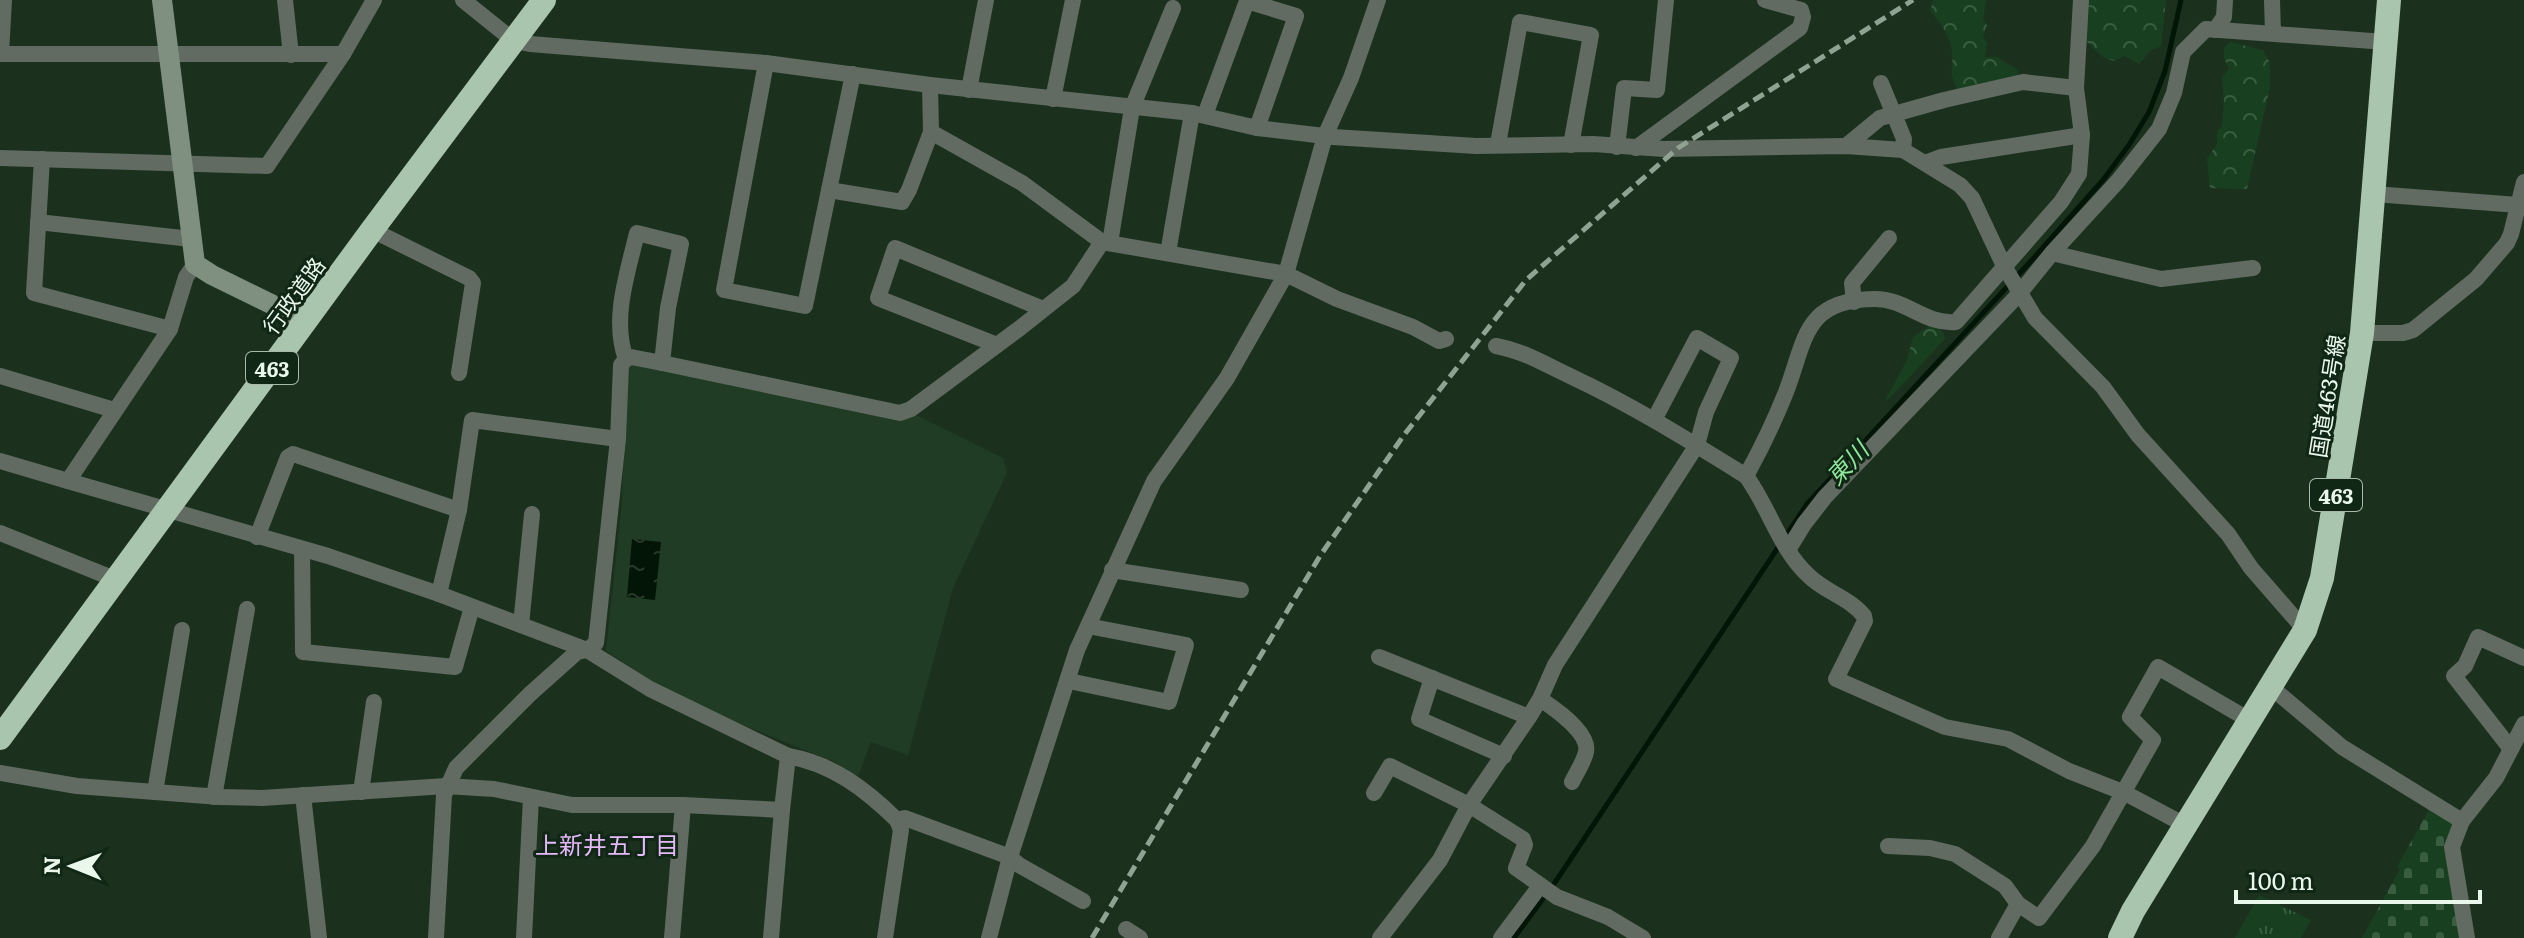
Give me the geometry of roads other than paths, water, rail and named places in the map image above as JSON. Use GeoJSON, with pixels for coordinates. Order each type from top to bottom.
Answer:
{"type":"FeatureCollection","features":[{"type":"Feature","properties":{"kind":"highway","name":"行政道路"},"geometry":{"type":"LineString","coordinates":[[0,738],[544,0]]}},
{"type":"Feature","properties":{"kind":"highway","name":"国道463号線"},"geometry":{"type":"LineString","coordinates":[[2120,938],[2133,911],[2305,630],[2322,578],[2362,333],[2389,0]]}},
{"type":"Feature","properties":{"kind":"street"},"geometry":{"type":"LineString","coordinates":[[4,0],[0,54],[343,54]]}},
{"type":"Feature","properties":{"kind":"street"},"geometry":{"type":"LineString","coordinates":[[162,0],[195,264],[306,321]]}},
{"type":"Feature","properties":{"kind":"street"},"geometry":{"type":"LineString","coordinates":[[285,0],[291,55]]}},
{"type":"Feature","properties":{"kind":"street"},"geometry":{"type":"LineString","coordinates":[[0,158],[267,166],[343,54],[374,0]]}},
{"type":"Feature","properties":{"kind":"street"},"geometry":{"type":"LineString","coordinates":[[463,0],[514,41],[766,63],[969,90],[1199,114],[1257,128],[1325,136],[1476,146],[1846,146],[1903,150],[1960,185],[1972,198],[2019,294],[2053,338],[2076,357],[2103,387],[2138,435],[2228,534],[2251,568],[2305,630]]}},
{"type":"Feature","properties":{"kind":"street"},"geometry":{"type":"LineString","coordinates":[[969,90],[986,0]]}},
{"type":"Feature","properties":{"kind":"street"},"geometry":{"type":"LineString","coordinates":[[1053,99],[1073,0]]}},
{"type":"Feature","properties":{"kind":"street"},"geometry":{"type":"LineString","coordinates":[[989,938],[1010,857],[1077,650],[1154,481],[1227,378],[1286,274],[1325,136],[1351,78],[1378,0]]}},
{"type":"Feature","properties":{"kind":"street"},"geometry":{"type":"LineString","coordinates":[[1617,147],[1624,88],[1657,90],[1666,0]]}},
{"type":"Feature","properties":{"kind":"street"},"geometry":{"type":"LineString","coordinates":[[1636,148],[1800,28],[1801,10],[1765,0]]}},
{"type":"Feature","properties":{"kind":"street"},"geometry":{"type":"LineString","coordinates":[[1746,476],[1764,445],[1783,399],[1805,333],[1821,314],[1834,306],[1887,299],[1935,321],[1956,322],[2061,202],[2079,174],[2082,135],[2076,88],[2081,0]]}},
{"type":"Feature","properties":{"kind":"street"},"geometry":{"type":"LineString","coordinates":[[2215,30],[2224,17],[2225,0]]}},
{"type":"Feature","properties":{"kind":"street"},"geometry":{"type":"LineString","coordinates":[[2272,0],[2273,33]]}},
{"type":"Feature","properties":{"kind":"street"},"geometry":{"type":"LineString","coordinates":[[1168,253],[1199,114],[1247,1],[1296,16],[1257,128]]}},
{"type":"Feature","properties":{"kind":"street"},"geometry":{"type":"LineString","coordinates":[[436,938],[446,786],[456,768],[530,694],[577,652],[587,650],[596,643],[618,439],[621,365],[631,357],[900,413],[911,409],[1073,286],[1106,243],[1132,108],[1173,8]]}},
{"type":"Feature","properties":{"kind":"street"},"geometry":{"type":"LineString","coordinates":[[1498,144],[1520,22],[1591,35],[1571,145]]}},
{"type":"Feature","properties":{"kind":"street"},"geometry":{"type":"LineString","coordinates":[[1788,550],[1825,497],[2019,294],[2118,181],[2159,129],[2174,93],[2183,52],[2206,29],[2386,42]]}},
{"type":"Feature","properties":{"kind":"street"},"geometry":{"type":"LineString","coordinates":[[766,63],[724,290],[805,306],[853,74]]}},
{"type":"Feature","properties":{"kind":"street"},"geometry":{"type":"LineString","coordinates":[[1846,146],[1880,118],[1894,114],[2023,82],[2076,88]]}},
{"type":"Feature","properties":{"kind":"street"},"geometry":{"type":"LineString","coordinates":[[1881,83],[1904,139],[1903,150]]}},
{"type":"Feature","properties":{"kind":"street"},"geometry":{"type":"LineString","coordinates":[[829,190],[902,202],[931,132],[930,85]]}},
{"type":"Feature","properties":{"kind":"street"},"geometry":{"type":"LineString","coordinates":[[931,132],[1022,183],[1106,243],[1286,274],[1337,299],[1413,327],[1439,341],[1446,339]]}},
{"type":"Feature","properties":{"kind":"street"},"geometry":{"type":"LineString","coordinates":[[1925,163],[1941,157],[2082,135]]}},
{"type":"Feature","properties":{"kind":"street"},"geometry":{"type":"LineString","coordinates":[[42,159],[34,293],[170,329]]}},
{"type":"Feature","properties":{"kind":"street"},"geometry":{"type":"LineString","coordinates":[[2362,333],[2403,333],[2413,330],[2476,279],[2507,243],[2524,182]]}},
{"type":"Feature","properties":{"kind":"street"},"geometry":{"type":"LineString","coordinates":[[2374,194],[2518,205]]}},
{"type":"Feature","properties":{"kind":"street"},"geometry":{"type":"LineString","coordinates":[[38,222],[191,239]]}},
{"type":"Feature","properties":{"kind":"street"},"geometry":{"type":"LineString","coordinates":[[372,230],[469,278],[473,283],[459,373]]}},
{"type":"Feature","properties":{"kind":"street"},"geometry":{"type":"LineString","coordinates":[[626,359],[622,349],[621,308],[637,233],[681,244],[668,308],[662,363]]}},
{"type":"Feature","properties":{"kind":"street"},"geometry":{"type":"LineString","coordinates":[[1854,302],[1852,283],[1889,238]]}},
{"type":"Feature","properties":{"kind":"street"},"geometry":{"type":"LineString","coordinates":[[997,345],[878,298],[895,248],[1043,309]]}},
{"type":"Feature","properties":{"kind":"street"},"geometry":{"type":"LineString","coordinates":[[2052,253],[2161,279],[2253,268]]}},
{"type":"Feature","properties":{"kind":"street"},"geometry":{"type":"LineString","coordinates":[[68,481],[170,329],[186,277],[195,264]]}},
{"type":"Feature","properties":{"kind":"street"},"geometry":{"type":"LineString","coordinates":[[1380,938],[1440,860],[1469,805],[1540,699],[1555,665],[1697,445],[1706,412],[1731,358],[1697,338],[1654,420]]}},
{"type":"Feature","properties":{"kind":"street"},"geometry":{"type":"LineString","coordinates":[[1496,346],[1531,355],[1654,420],[1746,476],[1788,550],[1808,576],[1864,616],[1865,621],[1836,679],[1945,727],[2008,739],[2069,771],[2125,793],[2187,826]]}},
{"type":"Feature","properties":{"kind":"street"},"geometry":{"type":"LineString","coordinates":[[0,376],[114,410]]}},
{"type":"Feature","properties":{"kind":"street"},"geometry":{"type":"LineString","coordinates":[[439,594],[459,510],[472,420],[618,439]]}},
{"type":"Feature","properties":{"kind":"street"},"geometry":{"type":"LineString","coordinates":[[257,537],[288,457],[293,454],[459,510]]}},
{"type":"Feature","properties":{"kind":"street"},"geometry":{"type":"LineString","coordinates":[[0,461],[328,556],[439,594],[587,650],[650,689],[788,756],[812,760],[854,782],[897,820],[901,830],[885,938]]}},
{"type":"Feature","properties":{"kind":"street"},"geometry":{"type":"LineString","coordinates":[[521,625],[532,514]]}},
{"type":"Feature","properties":{"kind":"street"},"geometry":{"type":"LineString","coordinates":[[0,533],[117,580]]}},
{"type":"Feature","properties":{"kind":"street"},"geometry":{"type":"LineString","coordinates":[[302,550],[303,652],[455,667],[472,607]]}},
{"type":"Feature","properties":{"kind":"street"},"geometry":{"type":"LineString","coordinates":[[1112,570],[1241,590]]}},
{"type":"Feature","properties":{"kind":"street"},"geometry":{"type":"LineString","coordinates":[[214,797],[247,609]]}},
{"type":"Feature","properties":{"kind":"street"},"geometry":{"type":"LineString","coordinates":[[1069,681],[1169,702],[1186,645],[1088,626]]}},
{"type":"Feature","properties":{"kind":"street"},"geometry":{"type":"LineString","coordinates":[[155,792],[182,630]]}},
{"type":"Feature","properties":{"kind":"street"},"geometry":{"type":"LineString","coordinates":[[2511,749],[2454,676],[2465,666],[2478,637],[2524,658]]}},
{"type":"Feature","properties":{"kind":"street"},"geometry":{"type":"LineString","coordinates":[[1379,657],[1529,717]]}},
{"type":"Feature","properties":{"kind":"street"},"geometry":{"type":"LineString","coordinates":[[1888,846],[1930,848],[1955,854],[2005,886],[2018,904],[2039,918],[2093,846],[2153,740],[2130,717],[2158,667],[2251,721]]}},
{"type":"Feature","properties":{"kind":"street"},"geometry":{"type":"LineString","coordinates":[[1432,678],[1419,719],[1504,756]]}},
{"type":"Feature","properties":{"kind":"street"},"geometry":{"type":"LineString","coordinates":[[2272,688],[2342,747],[2462,821]]}},
{"type":"Feature","properties":{"kind":"street"},"geometry":{"type":"LineString","coordinates":[[1540,699],[1572,724],[1586,745],[1586,754],[1572,782]]}},
{"type":"Feature","properties":{"kind":"street"},"geometry":{"type":"LineString","coordinates":[[361,792],[374,702]]}},
{"type":"Feature","properties":{"kind":"street"},"geometry":{"type":"LineString","coordinates":[[2467,938],[2452,847],[2462,821],[2496,778],[2524,724]]}},
{"type":"Feature","properties":{"kind":"street"},"geometry":{"type":"LineString","coordinates":[[771,938],[788,756]]}},
{"type":"Feature","properties":{"kind":"street"},"geometry":{"type":"LineString","coordinates":[[1374,793],[1390,766],[1469,805],[1523,839],[1525,845],[1516,868],[1557,897],[1621,932],[1643,938]]}},
{"type":"Feature","properties":{"kind":"street"},"geometry":{"type":"LineString","coordinates":[[0,773],[77,786],[214,797],[262,798],[446,786],[494,789],[572,805],[683,805],[782,810]]}},
{"type":"Feature","properties":{"kind":"street"},"geometry":{"type":"LineString","coordinates":[[303,795],[319,938]]}},
{"type":"Feature","properties":{"kind":"street"},"geometry":{"type":"LineString","coordinates":[[524,938],[531,797]]}},
{"type":"Feature","properties":{"kind":"street"},"geometry":{"type":"LineString","coordinates":[[672,938],[683,805]]}},
{"type":"Feature","properties":{"kind":"street"},"geometry":{"type":"LineString","coordinates":[[897,820],[905,818],[1010,857],[1083,901]]}},
{"type":"Feature","properties":{"kind":"street"},"geometry":{"type":"LineString","coordinates":[[1501,938],[1540,886]]}},
{"type":"Feature","properties":{"kind":"street"},"geometry":{"type":"LineString","coordinates":[[1999,938],[2018,904]]}},
{"type":"Feature","properties":{"kind":"water"},"geometry":{"type":"Polygon","coordinates":[[[632,539],[661,542],[655,600],[627,597],[632,539]]]}},
{"type":"Feature","properties":{"kind":"waterway","name":"東川"},"geometry":{"type":"LineString","coordinates":[[1514,938],[1556,881],[1807,504],[2031,261],[2103,180],[2129,145],[2149,112],[2165,71],[2181,0]]}},
{"type":"Feature","properties":{"kind":"railway"},"geometry":{"type":"LineString","coordinates":[[1092,938],[1320,556],[1404,435],[1526,280],[1678,148],[1913,0]]}},
{"type":"Feature","properties":{"kind":"district","name":"上新井五丁目"},"geometry":{"type":"Point","coordinates":[607,843]}}]}
